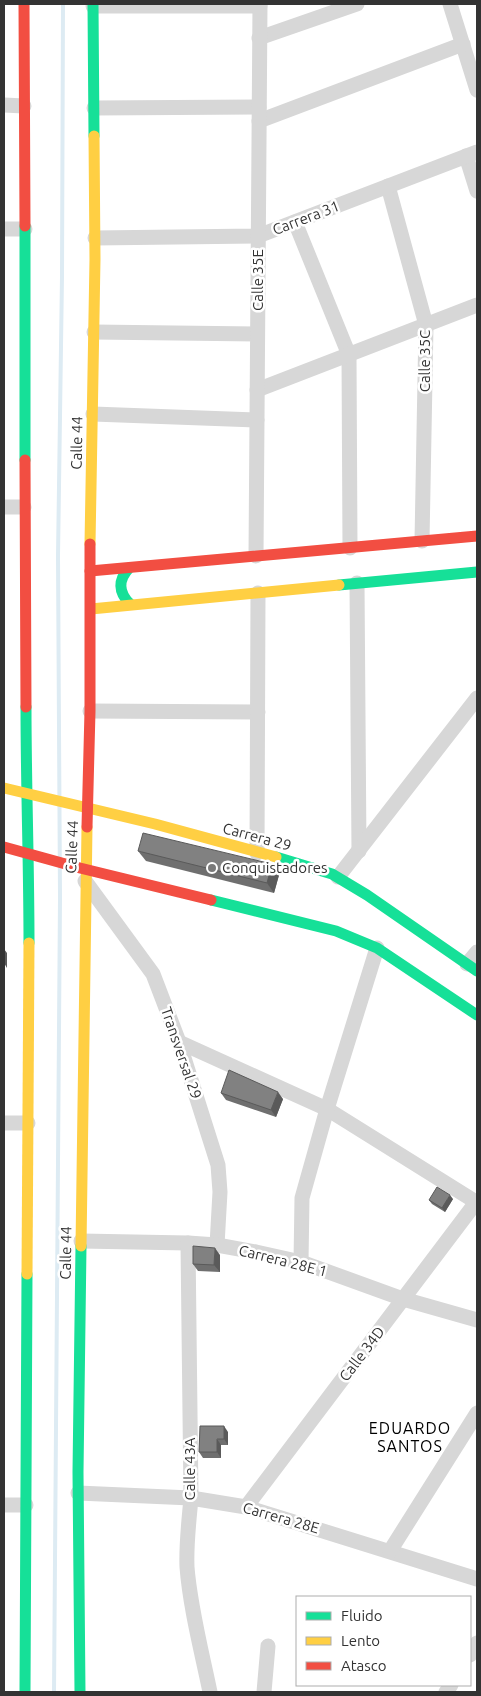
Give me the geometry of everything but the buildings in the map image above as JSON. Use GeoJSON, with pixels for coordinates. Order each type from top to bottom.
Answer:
{"type":"FeatureCollection","features":[{"type":"Feature","properties":{"kind":"main road"},"geometry":{"type":"LineString","coordinates":[[24,4],[24,507],[32,855],[28,1124],[26,1692]]}},
{"type":"Feature","properties":{"kind":"main road","name":"Calle 44"},"geometry":{"type":"LineString","coordinates":[[80,1692],[78,1493],[84,873],[90,711],[95,238],[93,5]]}},
{"type":"Feature","properties":{"kind":"main road"},"geometry":{"type":"LineString","coordinates":[[90,571],[477,536]]}},
{"type":"Feature","properties":{"kind":"main road"},"geometry":{"type":"LineString","coordinates":[[129,568],[120,579],[119,586],[124,600],[130,604]]}},
{"type":"Feature","properties":{"kind":"main road"},"geometry":{"type":"LineString","coordinates":[[90,608],[477,572]]}},
{"type":"Feature","properties":{"kind":"main road","name":"Carrera 29"},"geometry":{"type":"LineString","coordinates":[[4,788],[86,807],[294,862],[338,877],[472,968]]}},
{"type":"Feature","properties":{"kind":"main road"},"geometry":{"type":"LineString","coordinates":[[4,847],[84,873],[336,931],[376,948],[477,1015]]}},
{"type":"Feature","properties":{"kind":"street"},"geometry":{"type":"LineString","coordinates":[[259,38],[357,4]]}},
{"type":"Feature","properties":{"kind":"street"},"geometry":{"type":"LineString","coordinates":[[450,4],[477,90]]}},
{"type":"Feature","properties":{"kind":"street"},"geometry":{"type":"LineString","coordinates":[[93,5],[260,5]]}},
{"type":"Feature","properties":{"kind":"street","name":"Calle 35E"},"geometry":{"type":"LineString","coordinates":[[256,556],[260,5]]}},
{"type":"Feature","properties":{"kind":"street"},"geometry":{"type":"LineString","coordinates":[[94,108],[259,114],[463,44]]}},
{"type":"Feature","properties":{"kind":"street"},"geometry":{"type":"LineString","coordinates":[[4,105],[24,106]]}},
{"type":"Feature","properties":{"kind":"street"},"geometry":{"type":"LineString","coordinates":[[471,154],[477,191]]}},
{"type":"Feature","properties":{"kind":"street","name":"Carrera 31"},"geometry":{"type":"LineString","coordinates":[[95,238],[258,236],[471,154]]}},
{"type":"Feature","properties":{"kind":"street","name":"Calle 35C"},"geometry":{"type":"LineString","coordinates":[[388,186],[426,325],[422,541]]}},
{"type":"Feature","properties":{"kind":"street"},"geometry":{"type":"LineString","coordinates":[[296,222],[348,355],[350,548]]}},
{"type":"Feature","properties":{"kind":"street"},"geometry":{"type":"LineString","coordinates":[[4,230],[24,229]]}},
{"type":"Feature","properties":{"kind":"street"},"geometry":{"type":"LineString","coordinates":[[257,390],[477,305]]}},
{"type":"Feature","properties":{"kind":"street"},"geometry":{"type":"LineString","coordinates":[[94,332],[257,334]]}},
{"type":"Feature","properties":{"kind":"street"},"geometry":{"type":"LineString","coordinates":[[93,414],[257,420]]}},
{"type":"Feature","properties":{"kind":"street"},"geometry":{"type":"LineString","coordinates":[[4,507],[24,507]]}},
{"type":"Feature","properties":{"kind":"street"},"geometry":{"type":"LineString","coordinates":[[357,583],[359,851]]}},
{"type":"Feature","properties":{"kind":"street"},"geometry":{"type":"LineString","coordinates":[[257,853],[258,593]]}},
{"type":"Feature","properties":{"kind":"street"},"geometry":{"type":"LineString","coordinates":[[338,877],[477,698]]}},
{"type":"Feature","properties":{"kind":"street"},"geometry":{"type":"LineString","coordinates":[[90,711],[258,712]]}},
{"type":"Feature","properties":{"kind":"street","name":"Transversal 29"},"geometry":{"type":"LineString","coordinates":[[84,873],[153,974],[179,1042],[218,1165],[220,1192],[217,1245]]}},
{"type":"Feature","properties":{"kind":"street"},"geometry":{"type":"LineString","coordinates":[[301,1262],[302,1198],[376,948]]}},
{"type":"Feature","properties":{"kind":"street"},"geometry":{"type":"LineString","coordinates":[[472,968],[477,952]]}},
{"type":"Feature","properties":{"kind":"street"},"geometry":{"type":"LineString","coordinates":[[179,1042],[327,1110],[477,1201]]}},
{"type":"Feature","properties":{"kind":"street"},"geometry":{"type":"LineString","coordinates":[[4,1123],[28,1124]]}},
{"type":"Feature","properties":{"kind":"street","name":"Calle 34D"},"geometry":{"type":"LineString","coordinates":[[246,1507],[477,1201]]}},
{"type":"Feature","properties":{"kind":"street","name":"Carrera 28E 1"},"geometry":{"type":"LineString","coordinates":[[81,1241],[217,1245],[301,1262],[403,1299],[477,1320]]}},
{"type":"Feature","properties":{"kind":"street","name":"Calle 43A"},"geometry":{"type":"LineString","coordinates":[[188,1243],[192,1498],[187,1534],[187,1568],[210,1692]]}},
{"type":"Feature","properties":{"kind":"street"},"geometry":{"type":"LineString","coordinates":[[390,1551],[477,1413]]}},
{"type":"Feature","properties":{"kind":"street","name":"Carrera 28E"},"geometry":{"type":"LineString","coordinates":[[78,1493],[192,1498],[246,1507],[477,1579]]}},
{"type":"Feature","properties":{"kind":"street"},"geometry":{"type":"LineString","coordinates":[[4,1505],[26,1505]]}},
{"type":"Feature","properties":{"kind":"street"},"geometry":{"type":"LineString","coordinates":[[264,1692],[268,1646]]}},
{"type":"Feature","properties":{"kind":"shaded area"},"geometry":{"type":"Polygon","coordinates":[[[61,4],[65,4],[60,556],[62,898],[56,1692],[52,1692],[58,898],[56,556],[61,4]]]}},
{"type":"Feature","properties":{"kind":"traffic: fast"},"geometry":{"type":"LineString","coordinates":[[93,4],[94,136]]}},
{"type":"Feature","properties":{"kind":"traffic: fast"},"geometry":{"type":"LineString","coordinates":[[25,226],[25,460]]}},
{"type":"Feature","properties":{"kind":"traffic: fast"},"geometry":{"type":"LineString","coordinates":[[129,568],[125,572],[121,586],[123,595],[130,604]]}},
{"type":"Feature","properties":{"kind":"traffic: fast"},"geometry":{"type":"LineString","coordinates":[[339,585],[477,572]]}},
{"type":"Feature","properties":{"kind":"traffic: fast"},"geometry":{"type":"LineString","coordinates":[[26,707],[29,943]]}},
{"type":"Feature","properties":{"kind":"traffic: fast"},"geometry":{"type":"LineString","coordinates":[[276,857],[332,874],[367,895],[477,971]]}},
{"type":"Feature","properties":{"kind":"traffic: fast"},"geometry":{"type":"LineString","coordinates":[[211,900],[336,931],[377,948],[477,1015]]}},
{"type":"Feature","properties":{"kind":"traffic: fast"},"geometry":{"type":"LineString","coordinates":[[80,1692],[78,1472],[81,1246]]}},
{"type":"Feature","properties":{"kind":"traffic: fast"},"geometry":{"type":"LineString","coordinates":[[25,1692],[27,1274]]}},
{"type":"Feature","properties":{"kind":"traffic: slow"},"geometry":{"type":"LineString","coordinates":[[90,544],[95,259],[94,136]]}},
{"type":"Feature","properties":{"kind":"traffic: slow"},"geometry":{"type":"LineString","coordinates":[[91,609],[339,585]]}},
{"type":"Feature","properties":{"kind":"traffic: slow"},"geometry":{"type":"LineString","coordinates":[[4,788],[155,824],[276,857]]}},
{"type":"Feature","properties":{"kind":"traffic: slow"},"geometry":{"type":"LineString","coordinates":[[81,1246],[87,827]]}},
{"type":"Feature","properties":{"kind":"traffic: slow"},"geometry":{"type":"LineString","coordinates":[[27,1274],[29,943]]}},
{"type":"Feature","properties":{"kind":"traffic: jam"},"geometry":{"type":"LineString","coordinates":[[24,4],[25,226]]}},
{"type":"Feature","properties":{"kind":"traffic: jam"},"geometry":{"type":"LineString","coordinates":[[25,460],[26,707]]}},
{"type":"Feature","properties":{"kind":"traffic: jam"},"geometry":{"type":"LineString","coordinates":[[90,571],[477,536]]}},
{"type":"Feature","properties":{"kind":"traffic: jam"},"geometry":{"type":"LineString","coordinates":[[87,827],[90,711],[90,544]]}},
{"type":"Feature","properties":{"kind":"traffic: jam"},"geometry":{"type":"LineString","coordinates":[[4,847],[211,900]]}},
{"type":"Feature","properties":{"kind":"place","name":"Conquistadores"},"geometry":{"type":"Point","coordinates":[212,868]}},
{"type":"Feature","properties":{"kind":"district","name":"EDUARDO SANTOS"},"geometry":{"type":"Point","coordinates":[410,1437]}}]}
